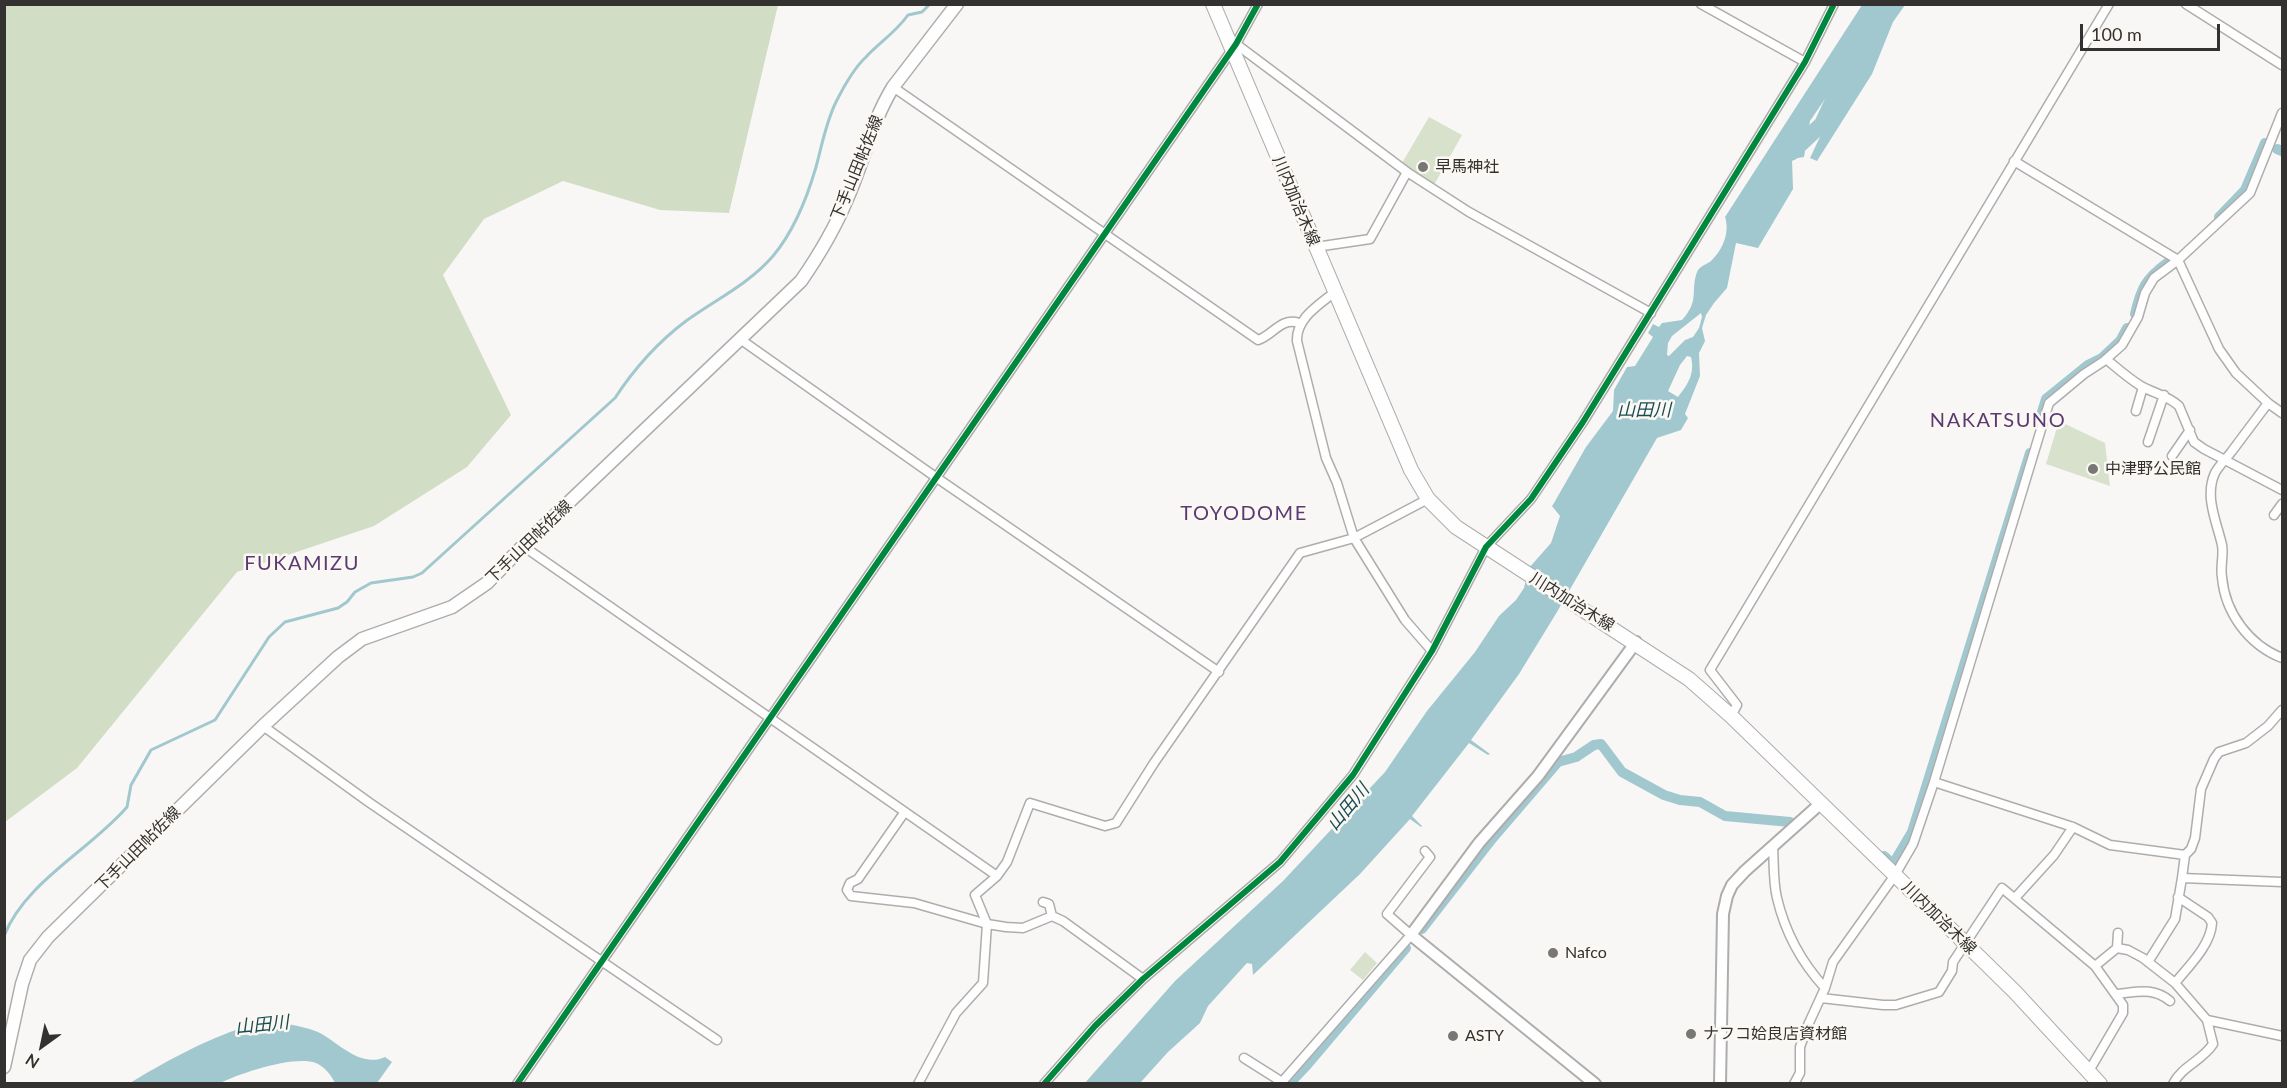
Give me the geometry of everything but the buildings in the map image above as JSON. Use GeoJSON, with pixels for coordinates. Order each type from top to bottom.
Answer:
{"type":"FeatureCollection","features":[{"type":"Feature","properties":{"kind":"main road","name":"下手山田帖佐線"},"geometry":{"type":"LineString","coordinates":[[4,1067],[22,984],[30,960],[48,937],[263,726],[338,657],[362,639],[452,607],[487,584],[522,546],[801,281],[816,259],[848,198],[873,124],[893,87],[957,4]]}},
{"type":"Feature","properties":{"kind":"main road","name":"川内加治木線"},"geometry":{"type":"LineString","coordinates":[[1213,4],[1234,47],[1411,470],[1428,499],[1456,527],[1636,642],[1689,679],[1731,716],[1966,944],[2094,1079]]}},
{"type":"Feature","properties":{"kind":"street"},"geometry":{"type":"LineString","coordinates":[[517,1083],[1234,47],[1258,4]]}},
{"type":"Feature","properties":{"kind":"street"},"geometry":{"type":"LineString","coordinates":[[1701,4],[1805,62]]}},
{"type":"Feature","properties":{"kind":"street"},"geometry":{"type":"LineString","coordinates":[[1044,1083],[1095,1026],[1143,979],[1280,862],[1353,775],[1432,651],[1488,548],[1531,499],[1583,422],[1805,62],[1834,4]]}},
{"type":"Feature","properties":{"kind":"street"},"geometry":{"type":"LineString","coordinates":[[1731,716],[1737,705],[1710,670],[2109,4]]}},
{"type":"Feature","properties":{"kind":"street"},"geometry":{"type":"LineString","coordinates":[[2186,4],[2283,65]]}},
{"type":"Feature","properties":{"kind":"street"},"geometry":{"type":"LineString","coordinates":[[1234,47],[1407,171],[1469,212],[1651,313]]}},
{"type":"Feature","properties":{"kind":"street"},"geometry":{"type":"LineString","coordinates":[[893,87],[1258,340],[1282,323],[1295,321],[1299,323]]}},
{"type":"Feature","properties":{"kind":"street"},"geometry":{"type":"LineString","coordinates":[[1794,1083],[1800,1073],[1800,1047],[1825,988],[1833,962],[1895,875],[1913,844],[2049,404],[2084,374],[2106,359],[2127,338],[2138,317],[2148,285],[2250,193],[2283,113]]}},
{"type":"Feature","properties":{"kind":"street"},"geometry":{"type":"LineString","coordinates":[[2014,162],[2178,260],[2219,349],[2236,373],[2268,403],[2283,413]]}},
{"type":"Feature","properties":{"kind":"street"},"geometry":{"type":"LineString","coordinates":[[1316,247],[1370,239],[1407,171]]}},
{"type":"Feature","properties":{"kind":"street"},"geometry":{"type":"LineString","coordinates":[[1336,291],[1299,323],[1297,332],[1297,341],[1326,458],[1337,483],[1354,538],[1405,620],[1432,651]]}},
{"type":"Feature","properties":{"kind":"street"},"geometry":{"type":"LineString","coordinates":[[740,339],[1219,672]]}},
{"type":"Feature","properties":{"kind":"street"},"geometry":{"type":"LineString","coordinates":[[2106,359],[2142,387],[2164,395],[2179,406],[2194,442],[2283,490]]}},
{"type":"Feature","properties":{"kind":"street"},"geometry":{"type":"LineString","coordinates":[[2136,411],[2142,387]]}},
{"type":"Feature","properties":{"kind":"street"},"geometry":{"type":"LineString","coordinates":[[2148,442],[2164,395]]}},
{"type":"Feature","properties":{"kind":"street"},"geometry":{"type":"LineString","coordinates":[[2268,403],[2215,474],[2211,494],[2223,549],[2222,579],[2227,600],[2237,620],[2251,639],[2283,658]]}},
{"type":"Feature","properties":{"kind":"street"},"geometry":{"type":"LineString","coordinates":[[2172,456],[2190,430]]}},
{"type":"Feature","properties":{"kind":"street"},"geometry":{"type":"LineString","coordinates":[[918,1083],[956,1013],[983,983],[987,924],[975,895],[996,876],[1007,862],[1030,803],[1105,826],[1116,823],[1300,553],[1354,538],[1428,499]]}},
{"type":"Feature","properties":{"kind":"street"},"geometry":{"type":"LineString","coordinates":[[2274,515],[2283,504]]}},
{"type":"Feature","properties":{"kind":"street"},"geometry":{"type":"LineString","coordinates":[[522,546],[996,876]]}},
{"type":"Feature","properties":{"kind":"street"},"geometry":{"type":"LineString","coordinates":[[1244,1058],[1281,1082],[1411,934],[1479,843],[1538,776],[1636,642]]}},
{"type":"Feature","properties":{"kind":"street"},"geometry":{"type":"LineString","coordinates":[[2148,962],[2175,919],[2185,855],[2191,849],[2195,838],[2201,789],[2214,759],[2219,752],[2246,743],[2268,726],[2283,710]]}},
{"type":"Feature","properties":{"kind":"street"},"geometry":{"type":"LineString","coordinates":[[263,726],[370,803],[717,1040]]}},
{"type":"Feature","properties":{"kind":"street"},"geometry":{"type":"LineString","coordinates":[[1934,782],[2073,827],[2110,845],[2185,855]]}},
{"type":"Feature","properties":{"kind":"street"},"geometry":{"type":"LineString","coordinates":[[1720,1083],[1723,914],[1727,896],[1732,885],[1820,804]]}},
{"type":"Feature","properties":{"kind":"street"},"geometry":{"type":"LineString","coordinates":[[904,813],[858,879],[850,883],[847,890],[851,896],[914,903],[987,924],[1023,928],[1052,916],[1063,921],[1143,979]]}},
{"type":"Feature","properties":{"kind":"street"},"geometry":{"type":"LineString","coordinates":[[2015,898],[2054,855],[2073,827]]}},
{"type":"Feature","properties":{"kind":"street"},"geometry":{"type":"LineString","coordinates":[[1773,846],[1777,897],[1796,949],[1807,969],[1825,988]]}},
{"type":"Feature","properties":{"kind":"street"},"geometry":{"type":"LineString","coordinates":[[1425,851],[1430,857],[1387,914],[1595,1083]]}},
{"type":"Feature","properties":{"kind":"street"},"geometry":{"type":"LineString","coordinates":[[2182,878],[2283,882]]}},
{"type":"Feature","properties":{"kind":"street"},"geometry":{"type":"LineString","coordinates":[[1821,998],[1863,1004],[1896,1005],[1940,992],[1952,971],[1953,962],[2002,888],[2095,966],[2123,1005],[2122,1013],[2094,1079]]}},
{"type":"Feature","properties":{"kind":"street"},"geometry":{"type":"LineString","coordinates":[[2175,982],[2198,954],[2212,929],[2212,923],[2208,917],[2178,897]]}},
{"type":"Feature","properties":{"kind":"street"},"geometry":{"type":"LineString","coordinates":[[1043,902],[1049,904],[1052,916]]}},
{"type":"Feature","properties":{"kind":"street"},"geometry":{"type":"LineString","coordinates":[[2095,966],[2117,948],[2118,933]]}},
{"type":"Feature","properties":{"kind":"street"},"geometry":{"type":"LineString","coordinates":[[2117,948],[2128,950],[2175,982],[2207,1020],[2213,1044],[2208,1052],[2179,1072],[2173,1083]]}},
{"type":"Feature","properties":{"kind":"street"},"geometry":{"type":"LineString","coordinates":[[2116,994],[2153,991],[2161,994],[2168,1003],[2185,995]]}},
{"type":"Feature","properties":{"kind":"street"},"geometry":{"type":"LineString","coordinates":[[2207,1020],[2283,1036]]}},
{"type":"Feature","properties":{"kind":"green space"},"geometry":{"type":"Polygon","coordinates":[[[5,4],[778,5],[729,213],[660,210],[563,181],[484,219],[443,275],[511,415],[467,467],[374,526],[237,572],[77,768],[5,822],[5,4]]]}},
{"type":"Feature","properties":{"kind":"green space"},"geometry":{"type":"Polygon","coordinates":[[[1429,117],[1462,135],[1434,185],[1402,163],[1429,117]]]}},
{"type":"Feature","properties":{"kind":"green space"},"geometry":{"type":"Polygon","coordinates":[[[2059,421],[2105,443],[2110,486],[2046,464],[2059,421]]]}},
{"type":"Feature","properties":{"kind":"green space"},"geometry":{"type":"Polygon","coordinates":[[[1365,952],[1377,963],[1363,980],[1350,970],[1365,952]]]}},
{"type":"Feature","properties":{"kind":"water","name":"山田川"},"geometry":{"type":"Polygon","coordinates":[[[1862,5],[1905,5],[1893,22],[1872,74],[1817,161],[1810,158],[1845,84],[1845,77],[1829,93],[1810,121],[1804,157],[1792,159],[1793,189],[1758,248],[1736,243],[1727,288],[1706,315],[1702,328],[1705,341],[1699,353],[1700,376],[1685,414],[1688,418],[1681,430],[1657,438],[1519,674],[1471,740],[1490,754],[1488,755],[1469,743],[1412,816],[1422,826],[1410,819],[1360,874],[1253,975],[1252,964],[1247,963],[1208,1006],[1200,1023],[1168,1052],[1140,1083],[1084,1084],[1175,981],[1283,881],[1385,772],[1427,711],[1475,652],[1499,616],[1516,600],[1524,588],[1529,568],[1551,543],[1560,516],[1552,506],[1586,447],[1613,411],[1614,390],[1627,367],[1635,366],[1653,337],[1648,333],[1653,324],[1659,327],[1662,323],[1682,320],[1688,313],[1693,301],[1697,272],[1716,256],[1722,246],[1727,228],[1725,217],[1862,5]],[[1701,313],[1672,336],[1668,343],[1667,355],[1669,356],[1685,340],[1693,337],[1699,328],[1701,313]],[[1687,356],[1680,365],[1668,391],[1678,397],[1688,383],[1691,374],[1691,357],[1687,356]]]}},
{"type":"Feature","properties":{"kind":"water","name":"山田川"},"geometry":{"type":"Polygon","coordinates":[[[287,1024],[320,1033],[359,1057],[376,1060],[385,1057],[392,1062],[377,1083],[335,1083],[330,1074],[316,1063],[295,1061],[268,1066],[220,1083],[130,1083],[182,1054],[236,1030],[287,1024]]]}},
{"type":"Feature","properties":{"kind":"waterway"},"geometry":{"type":"LineString","coordinates":[[4,936],[14,917],[42,883],[112,823],[127,807],[131,785],[151,750],[215,720],[269,637],[285,622],[338,608],[355,592],[371,583],[413,577],[422,573],[615,398],[638,366],[666,338],[686,321],[764,266],[781,246],[799,214],[812,179],[824,134],[836,102],[849,78],[908,15],[922,12],[930,4]]}},
{"type":"Feature","properties":{"kind":"waterway","name":"山田川"},"geometry":{"type":"LineString","coordinates":[[1791,153],[1822,124],[1854,55]]}},
{"type":"Feature","properties":{"kind":"waterway"},"geometry":{"type":"LineString","coordinates":[[2219,217],[2245,190],[2265,143]]}},
{"type":"Feature","properties":{"kind":"waterway"},"geometry":{"type":"LineString","coordinates":[[2277,149],[2282,151]]}},
{"type":"Feature","properties":{"kind":"waterway"},"geometry":{"type":"LineString","coordinates":[[2135,314],[2145,285],[2167,263]]}},
{"type":"Feature","properties":{"kind":"waterway"},"geometry":{"type":"LineString","coordinates":[[2042,412],[2046,399],[2088,365],[2102,358],[2120,341],[2127,328]]}},
{"type":"Feature","properties":{"kind":"waterway"},"geometry":{"type":"LineString","coordinates":[[1884,856],[1893,864],[1912,832],[2030,453]]}},
{"type":"Feature","properties":{"kind":"waterway"},"geometry":{"type":"LineString","coordinates":[[1422,929],[1492,839],[1558,762],[1576,757],[1594,745],[1601,744],[1622,772],[1664,795],[1680,800],[1700,802],[1725,816],[1790,822]]}},
{"type":"Feature","properties":{"kind":"waterway"},"geometry":{"type":"LineString","coordinates":[[1289,1084],[1406,948]]}},
{"type":"Feature","properties":{"kind":"cycle path"},"geometry":{"type":"LineString","coordinates":[[517,1084],[1236,44],[1258,4]]}},
{"type":"Feature","properties":{"kind":"cycle path"},"geometry":{"type":"LineString","coordinates":[[1044,1084],[1095,1026],[1143,979],[1280,862],[1353,775],[1432,651],[1486,547],[1531,499],[1583,422],[1805,62],[1834,4]]}},
{"type":"Feature","properties":{"kind":"place","name":"早馬神社"},"geometry":{"type":"Point","coordinates":[1423,167]}},
{"type":"Feature","properties":{"kind":"place","name":"中津野公民館"},"geometry":{"type":"Point","coordinates":[2093,469]}},
{"type":"Feature","properties":{"kind":"place","name":"Nafco"},"geometry":{"type":"Point","coordinates":[1553,953]}},
{"type":"Feature","properties":{"kind":"place","name":"ナフコ姶良店資材館"},"geometry":{"type":"Point","coordinates":[1691,1034]}},
{"type":"Feature","properties":{"kind":"place","name":"ASTY"},"geometry":{"type":"Point","coordinates":[1453,1036]}},
{"type":"Feature","properties":{"kind":"district","name":"NAKATSUNO"},"geometry":{"type":"Point","coordinates":[1998,421]}},
{"type":"Feature","properties":{"kind":"district","name":"TOYODOME"},"geometry":{"type":"Point","coordinates":[1244,514]}},
{"type":"Feature","properties":{"kind":"district","name":"FUKAMIZU"},"geometry":{"type":"Point","coordinates":[302,564]}}]}
